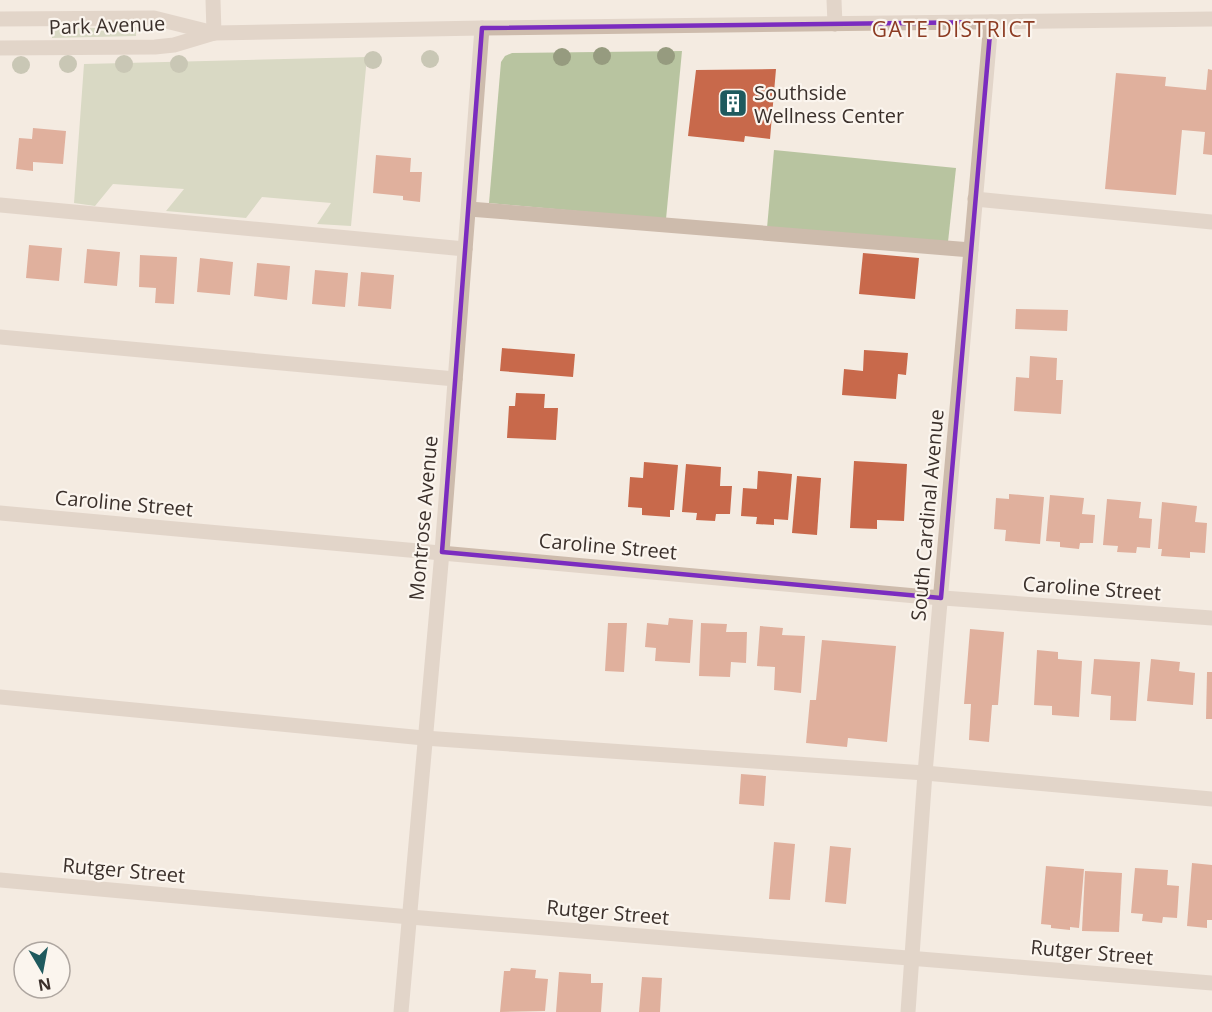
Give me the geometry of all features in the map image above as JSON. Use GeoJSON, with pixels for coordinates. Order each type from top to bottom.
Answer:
{"type":"FeatureCollection","features":[{"type":"Feature","properties":{"kind":"street"},"geometry":{"type":"LineString","coordinates":[[213,0],[214,33]]}},
{"type":"Feature","properties":{"kind":"street"},"geometry":{"type":"LineString","coordinates":[[834,0],[835,24]]}},
{"type":"Feature","properties":{"kind":"street","name":"Park Avenue"},"geometry":{"type":"LineString","coordinates":[[0,19],[154,18],[214,33],[1212,19]]}},
{"type":"Feature","properties":{"kind":"street","name":"South Cardinal Avenue"},"geometry":{"type":"LineString","coordinates":[[908,1012],[914,958],[925,773],[991,22]]}},
{"type":"Feature","properties":{"kind":"street","name":"Montrose Avenue"},"geometry":{"type":"LineString","coordinates":[[401,1012],[442,552],[482,28]]}},
{"type":"Feature","properties":{"kind":"street","name":"Park Avenue"},"geometry":{"type":"LineString","coordinates":[[0,48],[155,47],[174,45],[214,33]]}},
{"type":"Feature","properties":{"kind":"street"},"geometry":{"type":"LineString","coordinates":[[975,199],[1212,222]]}},
{"type":"Feature","properties":{"kind":"street"},"geometry":{"type":"LineString","coordinates":[[0,205],[465,249]]}},
{"type":"Feature","properties":{"kind":"street"},"geometry":{"type":"LineString","coordinates":[[469,209],[971,250]]}},
{"type":"Feature","properties":{"kind":"street"},"geometry":{"type":"LineString","coordinates":[[0,337],[455,379]]}},
{"type":"Feature","properties":{"kind":"street","name":"Caroline Street"},"geometry":{"type":"LineString","coordinates":[[0,513],[941,598],[1212,618]]}},
{"type":"Feature","properties":{"kind":"street"},"geometry":{"type":"LineString","coordinates":[[0,697],[424,738],[925,773],[1212,799]]}},
{"type":"Feature","properties":{"kind":"street","name":"Rutger Street"},"geometry":{"type":"LineString","coordinates":[[0,880],[410,917],[1212,983]]}},
{"type":"Feature","properties":{"kind":"highlighted area"},"geometry":{"type":"Polygon","coordinates":[[[991,22],[941,598],[442,552],[482,28],[991,22]]]}},
{"type":"Feature","properties":{"kind":"green space"},"geometry":{"type":"Polygon","coordinates":[[[136,27],[136,36],[52,38],[52,29],[136,27]]]}},
{"type":"Feature","properties":{"kind":"green space"},"geometry":{"type":"Polygon","coordinates":[[[682,51],[666,219],[489,203],[501,62],[505,56],[512,53],[682,51]]]}},
{"type":"Feature","properties":{"kind":"green space"},"geometry":{"type":"Polygon","coordinates":[[[367,57],[351,226],[317,224],[331,203],[262,197],[246,218],[166,211],[184,189],[113,184],[95,206],[74,203],[84,64],[367,57]]]}},
{"type":"Feature","properties":{"kind":"green space"},"geometry":{"type":"Polygon","coordinates":[[[774,150],[956,168],[948,242],[767,228],[774,150]]]}},
{"type":"Feature","properties":{"kind":"building","name":"Southside Wellness Center"},"geometry":{"type":"Polygon","coordinates":[[[776,69],[770,139],[745,136],[744,142],[688,136],[696,70],[776,69]]]}},
{"type":"Feature","properties":{"kind":"building"},"geometry":{"type":"Polygon","coordinates":[[[1208,69],[1212,70],[1212,155],[1203,154],[1205,132],[1182,130],[1176,195],[1105,189],[1116,73],[1166,77],[1165,86],[1206,90],[1208,69]]]}},
{"type":"Feature","properties":{"kind":"building"},"geometry":{"type":"Polygon","coordinates":[[[33,128],[66,131],[63,164],[33,162],[33,171],[16,169],[19,138],[32,139],[33,128]]]}},
{"type":"Feature","properties":{"kind":"building"},"geometry":{"type":"Polygon","coordinates":[[[376,155],[411,158],[410,172],[422,172],[420,202],[403,200],[403,196],[373,193],[376,155]]]}},
{"type":"Feature","properties":{"kind":"building"},"geometry":{"type":"Polygon","coordinates":[[[29,245],[62,248],[59,281],[26,278],[29,245]]]}},
{"type":"Feature","properties":{"kind":"building"},"geometry":{"type":"Polygon","coordinates":[[[87,249],[120,252],[117,286],[84,283],[87,249]]]}},
{"type":"Feature","properties":{"kind":"building"},"geometry":{"type":"Polygon","coordinates":[[[863,253],[919,258],[915,299],[859,294],[863,253]]]}},
{"type":"Feature","properties":{"kind":"building"},"geometry":{"type":"Polygon","coordinates":[[[140,255],[177,257],[174,304],[155,303],[156,288],[139,287],[140,255]]]}},
{"type":"Feature","properties":{"kind":"building"},"geometry":{"type":"Polygon","coordinates":[[[200,258],[233,262],[230,295],[197,292],[200,258]]]}},
{"type":"Feature","properties":{"kind":"building"},"geometry":{"type":"Polygon","coordinates":[[[257,263],[290,266],[287,300],[254,296],[257,263]]]}},
{"type":"Feature","properties":{"kind":"building"},"geometry":{"type":"Polygon","coordinates":[[[315,270],[348,273],[345,307],[312,304],[315,270]]]}},
{"type":"Feature","properties":{"kind":"building"},"geometry":{"type":"Polygon","coordinates":[[[361,272],[394,275],[391,309],[358,306],[361,272]]]}},
{"type":"Feature","properties":{"kind":"building"},"geometry":{"type":"Polygon","coordinates":[[[1016,309],[1068,310],[1067,331],[1015,329],[1016,309]]]}},
{"type":"Feature","properties":{"kind":"building"},"geometry":{"type":"Polygon","coordinates":[[[502,348],[575,354],[573,377],[500,371],[502,348]]]}},
{"type":"Feature","properties":{"kind":"building"},"geometry":{"type":"Polygon","coordinates":[[[864,350],[908,353],[906,375],[898,374],[896,399],[842,395],[844,369],[863,371],[864,350]]]}},
{"type":"Feature","properties":{"kind":"building"},"geometry":{"type":"Polygon","coordinates":[[[1030,356],[1057,358],[1056,380],[1063,380],[1061,414],[1014,411],[1016,377],[1029,378],[1030,356]]]}},
{"type":"Feature","properties":{"kind":"building"},"geometry":{"type":"Polygon","coordinates":[[[516,393],[545,394],[544,408],[558,408],[556,440],[507,438],[509,406],[515,406],[516,393]]]}},
{"type":"Feature","properties":{"kind":"building"},"geometry":{"type":"Polygon","coordinates":[[[854,461],[907,464],[904,521],[877,520],[877,529],[850,528],[854,461]]]}},
{"type":"Feature","properties":{"kind":"building"},"geometry":{"type":"Polygon","coordinates":[[[644,462],[678,465],[674,510],[670,510],[670,517],[642,515],[642,508],[628,507],[630,477],[643,478],[644,462]]]}},
{"type":"Feature","properties":{"kind":"building"},"geometry":{"type":"Polygon","coordinates":[[[686,464],[721,467],[720,486],[732,486],[730,514],[716,514],[715,521],[696,520],[697,513],[682,512],[686,464]]]}},
{"type":"Feature","properties":{"kind":"building"},"geometry":{"type":"Polygon","coordinates":[[[758,471],[792,474],[788,520],[774,519],[774,525],[756,524],[757,517],[741,516],[743,488],[757,489],[758,471]]]}},
{"type":"Feature","properties":{"kind":"building"},"geometry":{"type":"Polygon","coordinates":[[[797,476],[821,478],[817,535],[792,533],[797,476]]]}},
{"type":"Feature","properties":{"kind":"building"},"geometry":{"type":"Polygon","coordinates":[[[1009,494],[1044,497],[1040,544],[1005,541],[1006,530],[994,529],[996,498],[1009,499],[1009,494]]]}},
{"type":"Feature","properties":{"kind":"building"},"geometry":{"type":"Polygon","coordinates":[[[1050,495],[1084,498],[1082,514],[1095,515],[1093,543],[1080,543],[1079,549],[1060,547],[1060,542],[1046,541],[1050,495]]]}},
{"type":"Feature","properties":{"kind":"building"},"geometry":{"type":"Polygon","coordinates":[[[1107,499],[1141,502],[1139,518],[1152,519],[1150,548],[1137,547],[1136,553],[1117,552],[1118,546],[1103,545],[1107,499]]]}},
{"type":"Feature","properties":{"kind":"building"},"geometry":{"type":"Polygon","coordinates":[[[1162,502],[1197,506],[1195,522],[1207,523],[1205,553],[1190,552],[1190,558],[1161,556],[1162,549],[1158,549],[1162,502]]]}},
{"type":"Feature","properties":{"kind":"building"},"geometry":{"type":"Polygon","coordinates":[[[669,618],[693,620],[690,663],[655,661],[656,648],[645,647],[647,623],[668,625],[669,618]]]}},
{"type":"Feature","properties":{"kind":"building"},"geometry":{"type":"Polygon","coordinates":[[[608,623],[627,623],[624,672],[605,671],[608,623]]]}},
{"type":"Feature","properties":{"kind":"building"},"geometry":{"type":"Polygon","coordinates":[[[701,623],[727,624],[726,632],[747,632],[746,663],[731,662],[730,677],[699,676],[701,623]]]}},
{"type":"Feature","properties":{"kind":"building"},"geometry":{"type":"Polygon","coordinates":[[[760,626],[783,628],[782,635],[805,636],[801,693],[774,690],[775,667],[757,666],[760,626]]]}},
{"type":"Feature","properties":{"kind":"building"},"geometry":{"type":"Polygon","coordinates":[[[970,629],[1004,632],[998,705],[992,705],[989,742],[969,740],[971,704],[964,704],[970,629]]]}},
{"type":"Feature","properties":{"kind":"building"},"geometry":{"type":"Polygon","coordinates":[[[822,640],[896,646],[887,742],[848,738],[847,747],[806,743],[810,700],[816,700],[822,640]]]}},
{"type":"Feature","properties":{"kind":"building"},"geometry":{"type":"Polygon","coordinates":[[[1037,650],[1058,652],[1058,659],[1082,661],[1079,717],[1052,715],[1052,706],[1034,705],[1037,650]]]}},
{"type":"Feature","properties":{"kind":"building"},"geometry":{"type":"Polygon","coordinates":[[[1094,659],[1140,662],[1136,721],[1110,720],[1111,696],[1091,694],[1094,659]]]}},
{"type":"Feature","properties":{"kind":"building"},"geometry":{"type":"Polygon","coordinates":[[[1151,659],[1180,662],[1179,671],[1195,673],[1193,705],[1147,701],[1151,659]]]}},
{"type":"Feature","properties":{"kind":"building"},"geometry":{"type":"Polygon","coordinates":[[[1207,672],[1212,672],[1212,719],[1206,719],[1207,672]]]}},
{"type":"Feature","properties":{"kind":"building"},"geometry":{"type":"Polygon","coordinates":[[[741,774],[766,776],[764,806],[739,804],[741,774]]]}},
{"type":"Feature","properties":{"kind":"building"},"geometry":{"type":"Polygon","coordinates":[[[774,842],[795,844],[790,900],[769,899],[774,842]]]}},
{"type":"Feature","properties":{"kind":"building"},"geometry":{"type":"Polygon","coordinates":[[[830,846],[851,848],[846,904],[825,902],[830,846]]]}},
{"type":"Feature","properties":{"kind":"building"},"geometry":{"type":"Polygon","coordinates":[[[1192,863],[1212,865],[1212,920],[1207,920],[1207,928],[1187,926],[1192,863]]]}},
{"type":"Feature","properties":{"kind":"building"},"geometry":{"type":"Polygon","coordinates":[[[1046,866],[1084,869],[1079,928],[1070,927],[1070,930],[1051,928],[1051,925],[1041,924],[1046,866]]]}},
{"type":"Feature","properties":{"kind":"building"},"geometry":{"type":"Polygon","coordinates":[[[1135,868],[1168,870],[1167,885],[1179,886],[1177,918],[1163,917],[1162,923],[1142,921],[1143,914],[1131,913],[1135,868]]]}},
{"type":"Feature","properties":{"kind":"building"},"geometry":{"type":"Polygon","coordinates":[[[1085,871],[1122,873],[1119,932],[1082,931],[1085,871]]]}},
{"type":"Feature","properties":{"kind":"building"},"geometry":{"type":"Polygon","coordinates":[[[511,968],[536,970],[535,978],[548,979],[545,1011],[500,1012],[504,971],[510,971],[511,968]]]}},
{"type":"Feature","properties":{"kind":"building"},"geometry":{"type":"Polygon","coordinates":[[[559,972],[591,974],[591,983],[603,983],[601,1012],[556,1012],[559,972]]]}},
{"type":"Feature","properties":{"kind":"building"},"geometry":{"type":"Polygon","coordinates":[[[642,977],[662,978],[660,1012],[639,1012],[642,977]]]}},
{"type":"Feature","properties":{"kind":"place","name":"Southside Wellness Center"},"geometry":{"type":"Point","coordinates":[733,103]}},
{"type":"Feature","properties":{"kind":"district","name":"GATE DISTRICT"},"geometry":{"type":"Point","coordinates":[954,29]}}]}
